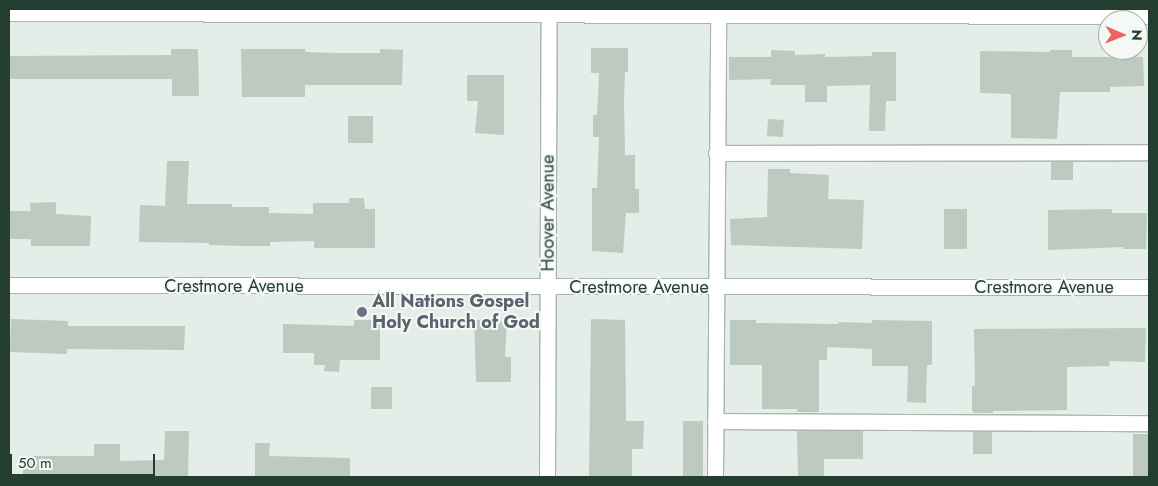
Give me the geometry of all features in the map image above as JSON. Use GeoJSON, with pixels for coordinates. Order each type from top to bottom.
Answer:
{"type":"FeatureCollection","features":[{"type":"Feature","properties":{"kind":"street"},"geometry":{"type":"LineString","coordinates":[[9,13],[549,12],[1149,16]]}},
{"type":"Feature","properties":{"kind":"street","name":"Hoover Avenue"},"geometry":{"type":"LineString","coordinates":[[547,477],[549,12]]}},
{"type":"Feature","properties":{"kind":"street"},"geometry":{"type":"LineString","coordinates":[[715,477],[714,287],[718,13]]}},
{"type":"Feature","properties":{"kind":"street"},"geometry":{"type":"LineString","coordinates":[[716,154],[1149,152]]}},
{"type":"Feature","properties":{"kind":"street","name":"Crestmore Avenue"},"geometry":{"type":"LineString","coordinates":[[9,285],[1149,287]]}},
{"type":"Feature","properties":{"kind":"street"},"geometry":{"type":"LineString","coordinates":[[715,421],[1149,423]]}},
{"type":"Feature","properties":{"kind":"building"},"geometry":{"type":"Polygon","coordinates":[[[591,48],[628,48],[628,72],[625,72],[624,102],[625,155],[635,155],[635,189],[639,189],[639,213],[626,213],[623,253],[592,251],[592,188],[597,188],[599,137],[593,137],[593,115],[597,115],[599,73],[591,73],[591,48]]]}},
{"type":"Feature","properties":{"kind":"building"},"geometry":{"type":"Polygon","coordinates":[[[171,49],[198,49],[199,96],[172,96],[172,79],[9,79],[9,56],[171,55],[171,49]]]}},
{"type":"Feature","properties":{"kind":"building"},"geometry":{"type":"Polygon","coordinates":[[[241,49],[305,49],[305,52],[338,53],[380,53],[380,49],[403,50],[402,85],[305,85],[305,97],[242,97],[241,49]]]}},
{"type":"Feature","properties":{"kind":"building"},"geometry":{"type":"Polygon","coordinates":[[[771,50],[795,51],[795,55],[825,54],[825,57],[872,56],[872,52],[896,52],[896,101],[886,101],[885,131],[869,131],[870,85],[827,86],[827,102],[805,102],[805,85],[770,85],[771,79],[729,80],[729,57],[771,57],[771,50]]]}},
{"type":"Feature","properties":{"kind":"building"},"geometry":{"type":"Polygon","coordinates":[[[1050,50],[1072,50],[1072,57],[1098,57],[1098,60],[1143,60],[1144,86],[1110,87],[1110,92],[1060,92],[1057,139],[1011,138],[1011,94],[980,93],[980,51],[1050,52],[1050,50]]]}},
{"type":"Feature","properties":{"kind":"building"},"geometry":{"type":"Polygon","coordinates":[[[467,75],[504,75],[504,135],[475,133],[478,101],[467,101],[467,75]]]}},
{"type":"Feature","properties":{"kind":"building"},"geometry":{"type":"Polygon","coordinates":[[[348,116],[373,116],[373,143],[348,143],[348,116]]]}},
{"type":"Feature","properties":{"kind":"building"},"geometry":{"type":"Polygon","coordinates":[[[768,119],[784,120],[783,137],[767,136],[768,119]]]}},
{"type":"Feature","properties":{"kind":"building"},"geometry":{"type":"Polygon","coordinates":[[[167,161],[189,161],[187,204],[232,204],[232,207],[269,207],[269,213],[313,214],[313,203],[349,203],[349,198],[364,198],[365,209],[375,209],[375,248],[314,248],[314,241],[270,242],[270,246],[139,242],[140,205],[165,206],[167,161]]]}},
{"type":"Feature","properties":{"kind":"building"},"geometry":{"type":"Polygon","coordinates":[[[1051,162],[1073,162],[1073,180],[1051,180],[1051,162]]]}},
{"type":"Feature","properties":{"kind":"building"},"geometry":{"type":"Polygon","coordinates":[[[768,169],[790,169],[790,173],[829,175],[828,199],[864,200],[862,249],[731,245],[730,219],[767,217],[768,169]]]}},
{"type":"Feature","properties":{"kind":"building"},"geometry":{"type":"Polygon","coordinates":[[[56,202],[56,214],[91,216],[90,246],[31,246],[31,239],[9,239],[9,211],[31,211],[30,203],[56,202]]]}},
{"type":"Feature","properties":{"kind":"building"},"geometry":{"type":"Polygon","coordinates":[[[944,209],[967,209],[967,249],[944,249],[944,209]]]}},
{"type":"Feature","properties":{"kind":"building"},"geometry":{"type":"Polygon","coordinates":[[[1112,209],[1112,213],[1147,213],[1146,249],[1123,249],[1123,247],[1048,250],[1048,210],[1112,209]]]}},
{"type":"Feature","properties":{"kind":"building"},"geometry":{"type":"Polygon","coordinates":[[[11,319],[68,321],[68,326],[185,326],[184,350],[67,349],[67,354],[10,352],[11,319]]]}},
{"type":"Feature","properties":{"kind":"building"},"geometry":{"type":"Polygon","coordinates":[[[591,319],[625,320],[626,421],[644,421],[643,449],[632,449],[632,477],[589,477],[591,319]]]}},
{"type":"Feature","properties":{"kind":"building"},"geometry":{"type":"Polygon","coordinates":[[[354,320],[380,320],[380,360],[340,360],[339,372],[324,371],[325,365],[314,365],[314,353],[283,353],[283,324],[354,326],[354,320]]]}},
{"type":"Feature","properties":{"kind":"building"},"geometry":{"type":"Polygon","coordinates":[[[474,320],[507,321],[505,357],[511,357],[511,382],[476,382],[474,320]]]}},
{"type":"Feature","properties":{"kind":"building"},"geometry":{"type":"Polygon","coordinates":[[[730,320],[756,320],[756,323],[838,324],[839,322],[872,323],[872,320],[932,321],[932,365],[927,365],[926,403],[907,402],[908,366],[872,366],[872,349],[827,347],[827,360],[819,360],[819,412],[797,412],[797,409],[762,409],[762,365],[730,365],[730,320]]]}},
{"type":"Feature","properties":{"kind":"building"},"geometry":{"type":"Polygon","coordinates":[[[1146,328],[1145,362],[1109,361],[1110,366],[1067,367],[1067,410],[974,413],[972,410],[972,386],[975,386],[974,329],[1146,328]]]}},
{"type":"Feature","properties":{"kind":"building"},"geometry":{"type":"Polygon","coordinates":[[[371,387],[392,387],[392,409],[371,409],[371,387]]]}},
{"type":"Feature","properties":{"kind":"building"},"geometry":{"type":"Polygon","coordinates":[[[683,421],[703,421],[703,477],[683,477],[683,421]]]}},
{"type":"Feature","properties":{"kind":"building"},"geometry":{"type":"Polygon","coordinates":[[[165,431],[189,431],[188,477],[23,477],[23,456],[94,456],[94,444],[120,444],[120,461],[164,460],[165,431]]]}},
{"type":"Feature","properties":{"kind":"building"},"geometry":{"type":"Polygon","coordinates":[[[797,431],[863,431],[863,459],[824,459],[824,477],[798,477],[797,431]]]}},
{"type":"Feature","properties":{"kind":"building"},"geometry":{"type":"Polygon","coordinates":[[[973,432],[992,432],[992,454],[973,454],[973,432]]]}},
{"type":"Feature","properties":{"kind":"building"},"geometry":{"type":"Polygon","coordinates":[[[1133,434],[1149,434],[1149,477],[1133,477],[1133,434]]]}},
{"type":"Feature","properties":{"kind":"building"},"geometry":{"type":"Polygon","coordinates":[[[255,443],[270,443],[269,456],[350,458],[350,477],[255,477],[255,443]]]}},
{"type":"Feature","properties":{"kind":"place","name":"All Nations Gospel Holy Church of God"},"geometry":{"type":"Point","coordinates":[362,312]}}]}
